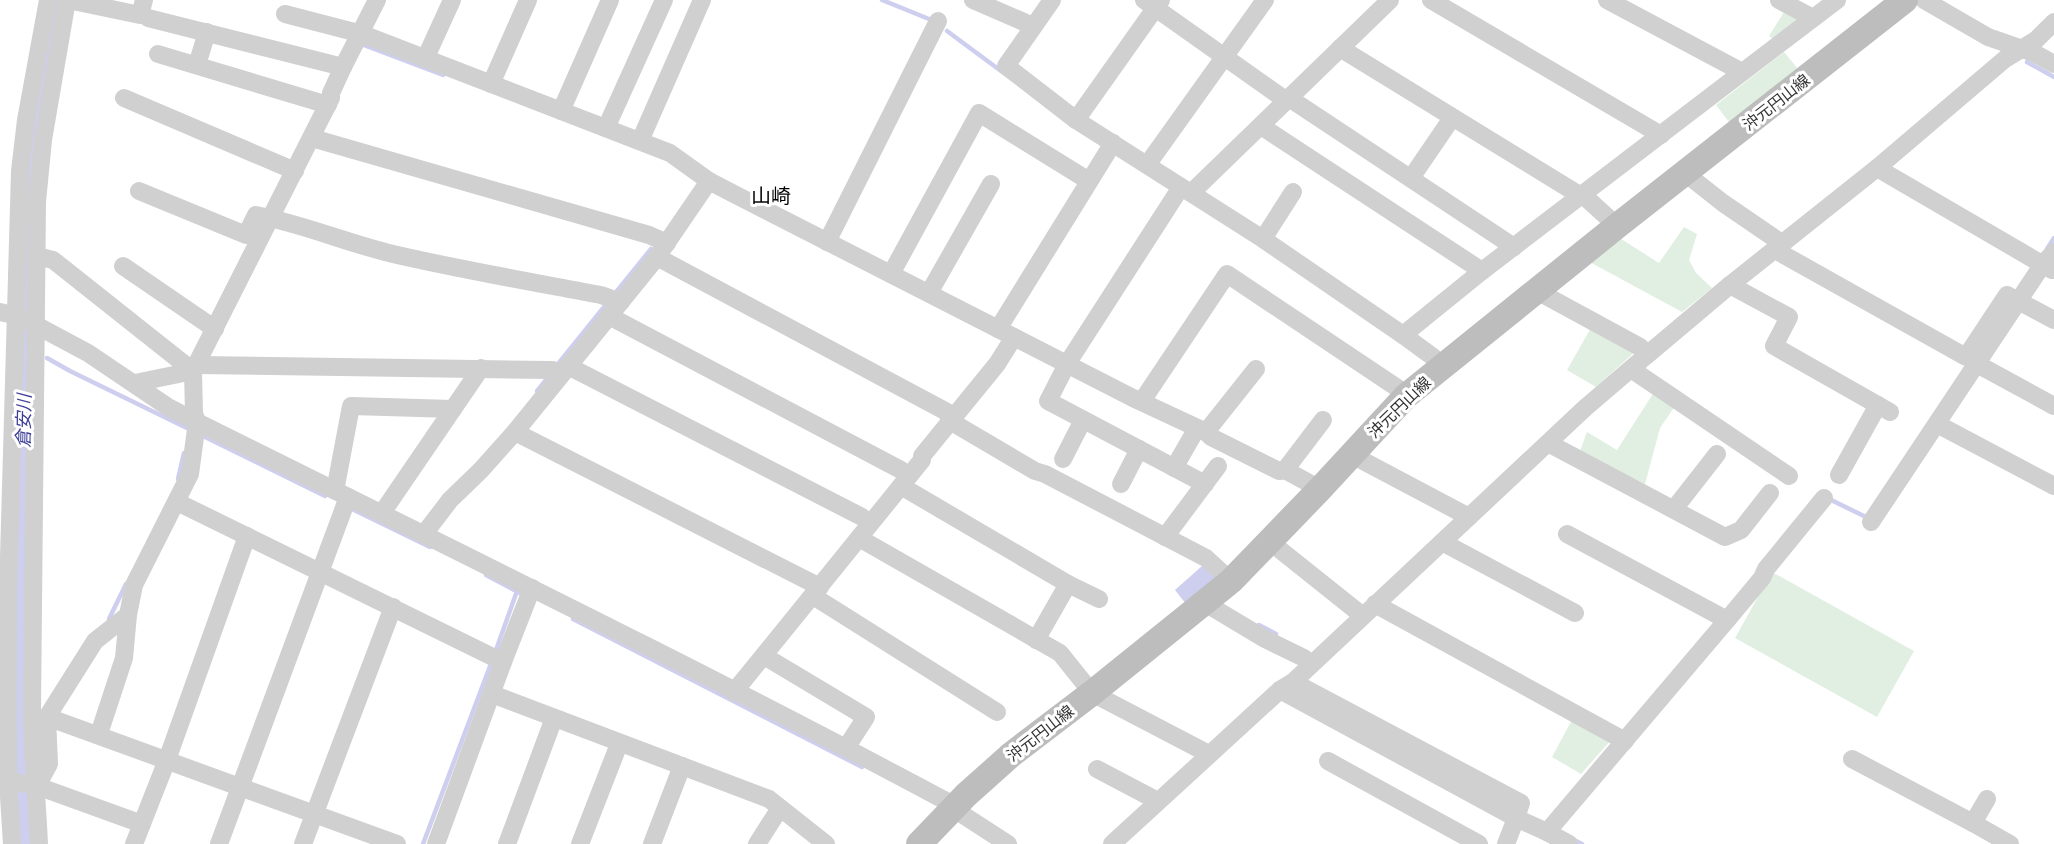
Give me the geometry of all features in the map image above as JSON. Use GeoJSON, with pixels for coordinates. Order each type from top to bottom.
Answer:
{"type":"FeatureCollection","features":[{"type":"Feature","properties":{"kind":"main road","name":"沖元円山線"},"geometry":{"type":"LineString","coordinates":[[919,844],[950,804],[1088,688],[1205,603],[1226,576],[1269,541],[1314,485],[1352,455],[1401,392],[1437,362],[1537,291],[1612,222],[1685,173],[1905,0]]}},
{"type":"Feature","properties":{"kind":"street"},"geometry":{"type":"LineString","coordinates":[[17,783],[33,763],[20,318],[15,287],[20,171],[26,120],[48,0]]}},
{"type":"Feature","properties":{"kind":"street"},"geometry":{"type":"LineString","coordinates":[[12,844],[17,783],[8,580],[20,318],[37,256],[37,202],[43,140],[67,0],[140,15],[144,0]]}},
{"type":"Feature","properties":{"kind":"street"},"geometry":{"type":"LineString","coordinates":[[356,37],[365,0]]}},
{"type":"Feature","properties":{"kind":"street"},"geometry":{"type":"LineString","coordinates":[[99,734],[124,658],[128,615],[134,585],[190,474],[197,422],[190,369],[266,223],[271,218],[291,169],[312,138],[323,104],[340,66],[377,0]]}},
{"type":"Feature","properties":{"kind":"street"},"geometry":{"type":"LineString","coordinates":[[426,57],[452,0]]}},
{"type":"Feature","properties":{"kind":"street"},"geometry":{"type":"LineString","coordinates":[[491,84],[528,0]]}},
{"type":"Feature","properties":{"kind":"street"},"geometry":{"type":"LineString","coordinates":[[561,111],[610,0]]}},
{"type":"Feature","properties":{"kind":"street"},"geometry":{"type":"LineString","coordinates":[[606,128],[664,0]]}},
{"type":"Feature","properties":{"kind":"street"},"geometry":{"type":"LineString","coordinates":[[640,141],[702,0]]}},
{"type":"Feature","properties":{"kind":"street"},"geometry":{"type":"LineString","coordinates":[[973,0],[1033,26]]}},
{"type":"Feature","properties":{"kind":"street"},"geometry":{"type":"LineString","coordinates":[[1052,0],[1006,66],[1076,120],[1263,239],[1405,337],[1437,362]]}},
{"type":"Feature","properties":{"kind":"street"},"geometry":{"type":"LineString","coordinates":[[1147,165],[1265,0]]}},
{"type":"Feature","properties":{"kind":"street"},"geometry":{"type":"LineString","coordinates":[[1205,484],[1048,401],[1065,368],[1186,190],[1261,126],[1390,0]]}},
{"type":"Feature","properties":{"kind":"street"},"geometry":{"type":"LineString","coordinates":[[1431,0],[1661,135]]}},
{"type":"Feature","properties":{"kind":"street"},"geometry":{"type":"LineString","coordinates":[[1607,0],[1742,72]]}},
{"type":"Feature","properties":{"kind":"street"},"geometry":{"type":"LineString","coordinates":[[1779,0],[1813,18]]}},
{"type":"Feature","properties":{"kind":"street"},"geometry":{"type":"LineString","coordinates":[[1405,337],[1514,246],[1586,198],[1661,135],[1837,0]]}},
{"type":"Feature","properties":{"kind":"street"},"geometry":{"type":"LineString","coordinates":[[1924,0],[1988,37],[2034,53],[2054,64]]}},
{"type":"Feature","properties":{"kind":"street"},"geometry":{"type":"LineString","coordinates":[[1076,120],[1153,3],[1224,56],[1514,246]]}},
{"type":"Feature","properties":{"kind":"street"},"geometry":{"type":"LineString","coordinates":[[285,14],[426,57],[670,153],[707,185],[929,293],[1065,368],[1142,401],[1197,432],[1314,485]]}},
{"type":"Feature","properties":{"kind":"street"},"geometry":{"type":"LineString","coordinates":[[148,18],[206,36],[340,66]]}},
{"type":"Feature","properties":{"kind":"street"},"geometry":{"type":"LineString","coordinates":[[827,242],[938,21]]}},
{"type":"Feature","properties":{"kind":"street"},"geometry":{"type":"LineString","coordinates":[[1112,844],[1154,800],[1286,686],[1307,662],[1442,542],[1465,515],[1631,369],[1644,351],[1730,285],[1778,243],[1877,168],[2005,59],[2036,40],[2054,22]]}},
{"type":"Feature","properties":{"kind":"street"},"geometry":{"type":"LineString","coordinates":[[197,65],[206,36]]}},
{"type":"Feature","properties":{"kind":"street"},"geometry":{"type":"LineString","coordinates":[[1340,48],[1586,198],[1612,222]]}},
{"type":"Feature","properties":{"kind":"street"},"geometry":{"type":"LineString","coordinates":[[158,54],[323,104]]}},
{"type":"Feature","properties":{"kind":"street"},"geometry":{"type":"LineString","coordinates":[[124,98],[291,169]]}},
{"type":"Feature","properties":{"kind":"street"},"geometry":{"type":"LineString","coordinates":[[891,274],[979,113],[1089,181]]}},
{"type":"Feature","properties":{"kind":"street"},"geometry":{"type":"LineString","coordinates":[[1411,178],[1452,118]]}},
{"type":"Feature","properties":{"kind":"street"},"geometry":{"type":"LineString","coordinates":[[1261,126],[1482,271]]}},
{"type":"Feature","properties":{"kind":"street"},"geometry":{"type":"LineString","coordinates":[[312,138],[649,235],[662,250],[949,417],[1035,471],[1206,558],[1226,576]]}},
{"type":"Feature","properties":{"kind":"street"},"geometry":{"type":"LineString","coordinates":[[734,692],[815,588],[860,538],[901,478],[922,460],[922,456],[949,417],[997,364],[1008,338],[1089,181],[1113,143]]}},
{"type":"Feature","properties":{"kind":"street"},"geometry":{"type":"LineString","coordinates":[[1871,522],[1977,364],[2016,299],[2046,262],[1877,168]]}},
{"type":"Feature","properties":{"kind":"street"},"geometry":{"type":"LineString","coordinates":[[1685,173],[1778,243],[1966,357],[2007,295],[2054,320]]}},
{"type":"Feature","properties":{"kind":"street"},"geometry":{"type":"LineString","coordinates":[[929,293],[991,184]]}},
{"type":"Feature","properties":{"kind":"street"},"geometry":{"type":"LineString","coordinates":[[424,534],[450,500],[481,470],[514,432],[621,302],[662,250],[707,185]]}},
{"type":"Feature","properties":{"kind":"street"},"geometry":{"type":"LineString","coordinates":[[139,191],[246,236],[256,215],[394,254],[621,302]]}},
{"type":"Feature","properties":{"kind":"street"},"geometry":{"type":"LineString","coordinates":[[1263,239],[1293,192]]}},
{"type":"Feature","properties":{"kind":"street"},"geometry":{"type":"LineString","coordinates":[[37,256],[53,260],[190,369]]}},
{"type":"Feature","properties":{"kind":"street"},"geometry":{"type":"LineString","coordinates":[[123,266],[211,326]]}},
{"type":"Feature","properties":{"kind":"street"},"geometry":{"type":"LineString","coordinates":[[1142,401],[1227,274],[1401,392]]}},
{"type":"Feature","properties":{"kind":"street"},"geometry":{"type":"LineString","coordinates":[[1730,285],[1789,317],[1774,346],[1884,409],[1839,475]]}},
{"type":"Feature","properties":{"kind":"street"},"geometry":{"type":"LineString","coordinates":[[1537,291],[1644,351]]}},
{"type":"Feature","properties":{"kind":"street"},"geometry":{"type":"LineString","coordinates":[[609,316],[901,478],[1068,584],[1099,599]]}},
{"type":"Feature","properties":{"kind":"street"},"geometry":{"type":"LineString","coordinates":[[20,318],[88,353],[168,407],[343,499],[382,513],[846,748],[950,804],[1008,844]]}},
{"type":"Feature","properties":{"kind":"street"},"geometry":{"type":"LineString","coordinates":[[1977,364],[2054,406]]}},
{"type":"Feature","properties":{"kind":"street"},"geometry":{"type":"LineString","coordinates":[[382,513],[481,368]]}},
{"type":"Feature","properties":{"kind":"street"},"geometry":{"type":"LineString","coordinates":[[135,383],[190,369],[565,370],[862,517]]}},
{"type":"Feature","properties":{"kind":"street"},"geometry":{"type":"LineString","coordinates":[[1174,468],[1197,432],[1256,369]]}},
{"type":"Feature","properties":{"kind":"street"},"geometry":{"type":"LineString","coordinates":[[1631,369],[1789,476]]}},
{"type":"Feature","properties":{"kind":"street"},"geometry":{"type":"LineString","coordinates":[[219,844],[320,572],[343,499],[351,406],[453,409]]}},
{"type":"Feature","properties":{"kind":"street"},"geometry":{"type":"LineString","coordinates":[[1063,459],[1083,420]]}},
{"type":"Feature","properties":{"kind":"street"},"geometry":{"type":"LineString","coordinates":[[1285,470],[1323,420]]}},
{"type":"Feature","properties":{"kind":"street"},"geometry":{"type":"LineString","coordinates":[[1937,424],[2054,486]]}},
{"type":"Feature","properties":{"kind":"street"},"geometry":{"type":"LineString","coordinates":[[514,432],[815,588],[997,712]]}},
{"type":"Feature","properties":{"kind":"street"},"geometry":{"type":"LineString","coordinates":[[1548,443],[1725,537],[1741,531],[1770,494]]}},
{"type":"Feature","properties":{"kind":"street"},"geometry":{"type":"LineString","coordinates":[[1121,484],[1139,449]]}},
{"type":"Feature","properties":{"kind":"street"},"geometry":{"type":"LineString","coordinates":[[1674,509],[1717,454]]}},
{"type":"Feature","properties":{"kind":"street"},"geometry":{"type":"LineString","coordinates":[[1352,455],[1465,515]]}},
{"type":"Feature","properties":{"kind":"street"},"geometry":{"type":"LineString","coordinates":[[1166,537],[1218,466]]}},
{"type":"Feature","properties":{"kind":"street"},"geometry":{"type":"LineString","coordinates":[[1547,832],[1620,739],[1723,617],[1762,578],[1766,569],[1824,498]]}},
{"type":"Feature","properties":{"kind":"street"},"geometry":{"type":"LineString","coordinates":[[177,502],[497,658]]}},
{"type":"Feature","properties":{"kind":"street"},"geometry":{"type":"LineString","coordinates":[[1567,534],[1723,617]]}},
{"type":"Feature","properties":{"kind":"street"},"geometry":{"type":"LineString","coordinates":[[134,844],[167,760],[247,536]]}},
{"type":"Feature","properties":{"kind":"street"},"geometry":{"type":"LineString","coordinates":[[860,538],[1060,654],[1088,688],[1206,754]]}},
{"type":"Feature","properties":{"kind":"street"},"geometry":{"type":"LineString","coordinates":[[1269,541],[1364,611],[1620,739]]}},
{"type":"Feature","properties":{"kind":"street"},"geometry":{"type":"LineString","coordinates":[[1442,542],[1575,613]]}},
{"type":"Feature","properties":{"kind":"street"},"geometry":{"type":"LineString","coordinates":[[1036,640],[1068,584]]}},
{"type":"Feature","properties":{"kind":"street"},"geometry":{"type":"LineString","coordinates":[[436,844],[492,694],[497,658],[532,588]]}},
{"type":"Feature","properties":{"kind":"street"},"geometry":{"type":"LineString","coordinates":[[1205,603],[1307,662]]}},
{"type":"Feature","properties":{"kind":"street"},"geometry":{"type":"LineString","coordinates":[[303,844],[393,607]]}},
{"type":"Feature","properties":{"kind":"street"},"geometry":{"type":"LineString","coordinates":[[17,783],[49,764],[47,717],[95,641],[128,615]]}},
{"type":"Feature","properties":{"kind":"street"},"geometry":{"type":"LineString","coordinates":[[764,656],[866,717],[846,748]]}},
{"type":"Feature","properties":{"kind":"street"},"geometry":{"type":"LineString","coordinates":[[1286,686],[1521,804],[1506,844]]}},
{"type":"Feature","properties":{"kind":"street"},"geometry":{"type":"LineString","coordinates":[[492,694],[619,744],[770,799],[826,844]]}},
{"type":"Feature","properties":{"kind":"street"},"geometry":{"type":"LineString","coordinates":[[47,717],[397,844]]}},
{"type":"Feature","properties":{"kind":"street"},"geometry":{"type":"LineString","coordinates":[[507,844],[554,718]]}},
{"type":"Feature","properties":{"kind":"street"},"geometry":{"type":"LineString","coordinates":[[580,844],[619,744]]}},
{"type":"Feature","properties":{"kind":"street"},"geometry":{"type":"LineString","coordinates":[[1852,759],[2010,844]]}},
{"type":"Feature","properties":{"kind":"street"},"geometry":{"type":"LineString","coordinates":[[1328,761],[1479,844]]}},
{"type":"Feature","properties":{"kind":"street"},"geometry":{"type":"LineString","coordinates":[[652,844],[682,766]]}},
{"type":"Feature","properties":{"kind":"street"},"geometry":{"type":"LineString","coordinates":[[1097,769],[1154,800]]}},
{"type":"Feature","properties":{"kind":"street"},"geometry":{"type":"LineString","coordinates":[[17,783],[142,824]]}},
{"type":"Feature","properties":{"kind":"street"},"geometry":{"type":"LineString","coordinates":[[17,783],[39,844]]}},
{"type":"Feature","properties":{"kind":"street"},"geometry":{"type":"LineString","coordinates":[[1973,824],[1986,799]]}},
{"type":"Feature","properties":{"kind":"street"},"geometry":{"type":"LineString","coordinates":[[758,844],[780,808]]}},
{"type":"Feature","properties":{"kind":"street"},"geometry":{"type":"LineString","coordinates":[[1516,818],[1569,844]]}},
{"type":"Feature","properties":{"kind":"green space"},"geometry":{"type":"Polygon","coordinates":[[[1787,7],[1802,18],[1775,40],[1769,36],[1787,7]]]}},
{"type":"Feature","properties":{"kind":"green space"},"geometry":{"type":"Polygon","coordinates":[[[1784,52],[1798,69],[1729,122],[1716,105],[1784,52]]]}},
{"type":"Feature","properties":{"kind":"green space"},"geometry":{"type":"Polygon","coordinates":[[[1684,227],[1697,234],[1689,260],[1696,273],[1712,288],[1682,312],[1586,260],[1618,237],[1659,263],[1684,227]]]}},
{"type":"Feature","properties":{"kind":"green space"},"geometry":{"type":"Polygon","coordinates":[[[1592,326],[1637,350],[1596,387],[1567,370],[1592,326]]]}},
{"type":"Feature","properties":{"kind":"green space"},"geometry":{"type":"Polygon","coordinates":[[[1656,389],[1677,403],[1660,428],[1645,484],[1579,454],[1587,432],[1617,450],[1656,389]]]}},
{"type":"Feature","properties":{"kind":"green space"},"geometry":{"type":"Polygon","coordinates":[[[1772,572],[1914,651],[1877,717],[1735,638],[1772,572]]]}},
{"type":"Feature","properties":{"kind":"green space"},"geometry":{"type":"Polygon","coordinates":[[[1573,718],[1611,740],[1581,774],[1552,757],[1573,718]]]}},
{"type":"Feature","properties":{"kind":"water"},"geometry":{"type":"Polygon","coordinates":[[[1202,566],[1221,582],[1190,609],[1175,590],[1202,566]]]}},
{"type":"Feature","properties":{"kind":"waterway","name":"倉安川"},"geometry":{"type":"LineString","coordinates":[[25,844],[20,772],[26,201],[30,159],[57,0]]}},
{"type":"Feature","properties":{"kind":"waterway"},"geometry":{"type":"LineString","coordinates":[[882,0],[929,19]]}},
{"type":"Feature","properties":{"kind":"waterway"},"geometry":{"type":"LineString","coordinates":[[947,31],[1001,71]]}},
{"type":"Feature","properties":{"kind":"waterway"},"geometry":{"type":"LineString","coordinates":[[361,44],[443,75]]}},
{"type":"Feature","properties":{"kind":"waterway"},"geometry":{"type":"LineString","coordinates":[[2027,62],[2054,77]]}},
{"type":"Feature","properties":{"kind":"waterway"},"geometry":{"type":"LineString","coordinates":[[2047,249],[2054,238]]}},
{"type":"Feature","properties":{"kind":"waterway"},"geometry":{"type":"LineString","coordinates":[[617,291],[651,249]]}},
{"type":"Feature","properties":{"kind":"waterway"},"geometry":{"type":"LineString","coordinates":[[558,364],[604,307]]}},
{"type":"Feature","properties":{"kind":"waterway"},"geometry":{"type":"LineString","coordinates":[[47,358],[191,430]]}},
{"type":"Feature","properties":{"kind":"waterway"},"geometry":{"type":"LineString","coordinates":[[537,391],[546,380]]}},
{"type":"Feature","properties":{"kind":"waterway"},"geometry":{"type":"LineString","coordinates":[[203,436],[325,496]]}},
{"type":"Feature","properties":{"kind":"waterway"},"geometry":{"type":"LineString","coordinates":[[178,479],[184,453]]}},
{"type":"Feature","properties":{"kind":"waterway"},"geometry":{"type":"LineString","coordinates":[[1827,498],[1868,518]]}},
{"type":"Feature","properties":{"kind":"waterway"},"geometry":{"type":"LineString","coordinates":[[354,510],[430,547]]}},
{"type":"Feature","properties":{"kind":"waterway"},"geometry":{"type":"LineString","coordinates":[[486,575],[520,593]]}},
{"type":"Feature","properties":{"kind":"waterway"},"geometry":{"type":"LineString","coordinates":[[109,619],[126,584]]}},
{"type":"Feature","properties":{"kind":"waterway"},"geometry":{"type":"LineString","coordinates":[[495,653],[517,591]]}},
{"type":"Feature","properties":{"kind":"waterway"},"geometry":{"type":"LineString","coordinates":[[573,619],[862,767]]}},
{"type":"Feature","properties":{"kind":"waterway"},"geometry":{"type":"LineString","coordinates":[[1259,625],[1276,634]]}},
{"type":"Feature","properties":{"kind":"waterway"},"geometry":{"type":"LineString","coordinates":[[423,844],[492,661]]}},
{"type":"Feature","properties":{"kind":"waterway"},"geometry":{"type":"LineString","coordinates":[[1572,839],[1582,844]]}},
{"type":"Feature","properties":{"kind":"district","name":"山崎"},"geometry":{"type":"Point","coordinates":[771,196]}}]}
